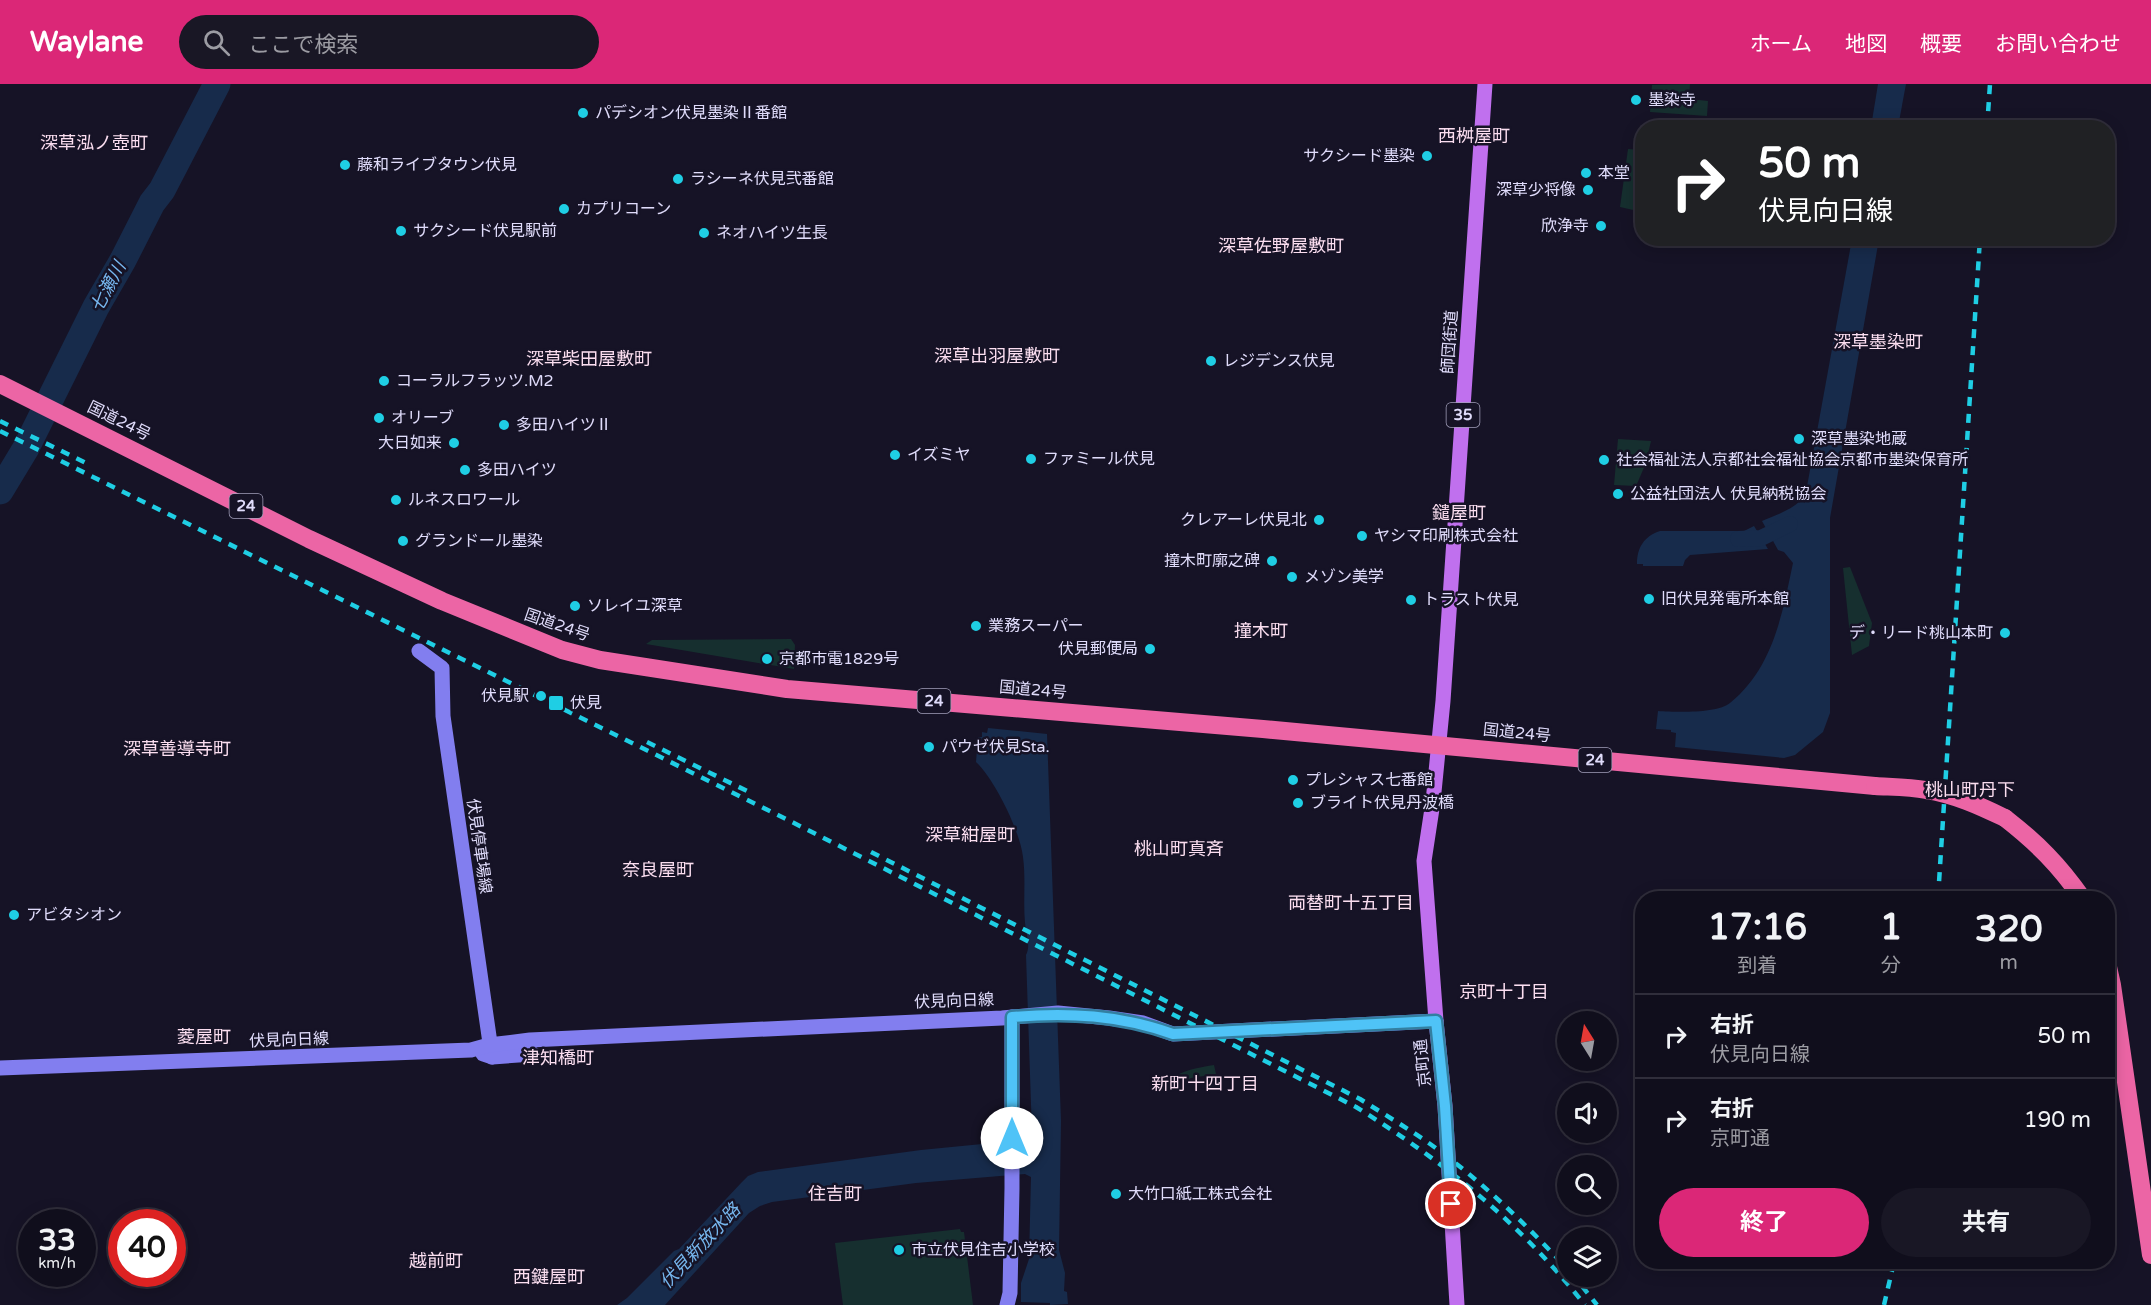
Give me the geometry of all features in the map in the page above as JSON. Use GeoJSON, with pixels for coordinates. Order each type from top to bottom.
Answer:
{"type":"FeatureCollection","features":[{"type":"Feature","properties":{"kind":"highway","name":"国道24号"},"geometry":{"type":"LineString","coordinates":[[0,384],[309,539],[442,601],[562,650],[600,660],[777,688],[1927,790],[1979,805],[2005,818],[2055,861],[2077,891]]}},
{"type":"Feature","properties":{"kind":"highway"},"geometry":{"type":"LineString","coordinates":[[2115,1006],[2151,1255]]}},
{"type":"Feature","properties":{"kind":"main road","name":"師団街道"},"geometry":{"type":"LineString","coordinates":[[1438,746],[1485,84]]}},
{"type":"Feature","properties":{"kind":"main road","name":"伏見停車場線"},"geometry":{"type":"LineString","coordinates":[[419,651],[442,668],[443,716],[490,1051]]}},
{"type":"Feature","properties":{"kind":"main road","name":"京町通"},"geometry":{"type":"LineString","coordinates":[[1438,746],[1433,802],[1424,861],[1445,1106],[1457,1305]]}},
{"type":"Feature","properties":{"kind":"main road","name":"伏見向日線"},"geometry":{"type":"LineString","coordinates":[[490,1051],[530,1040],[1058,1013],[1143,1023],[1173,1034],[1436,1021]]}},
{"type":"Feature","properties":{"kind":"main road"},"geometry":{"type":"LineString","coordinates":[[1007,1305],[1010,1293],[1012,1138],[1018,1016]]}},
{"type":"Feature","properties":{"kind":"main road","name":"伏見向日線"},"geometry":{"type":"LineString","coordinates":[[0,1068],[471,1050],[533,1054]]}},
{"type":"Feature","properties":{"kind":"green space"},"geometry":{"type":"Polygon","coordinates":[[[1690,84],[1689,99],[1708,101],[1707,116],[1650,112],[1652,85],[1690,84]]]}},
{"type":"Feature","properties":{"kind":"green space"},"geometry":{"type":"Polygon","coordinates":[[[1628,149],[1635,150],[1635,210],[1620,207],[1628,149]]]}},
{"type":"Feature","properties":{"kind":"green space"},"geometry":{"type":"Polygon","coordinates":[[[1618,439],[1651,441],[1646,463],[1636,486],[1614,485],[1618,439]]]}},
{"type":"Feature","properties":{"kind":"green space"},"geometry":{"type":"Polygon","coordinates":[[[1850,567],[1872,623],[1869,646],[1852,655],[1843,568],[1850,567]]]}},
{"type":"Feature","properties":{"kind":"green space"},"geometry":{"type":"Polygon","coordinates":[[[791,639],[795,645],[794,669],[646,644],[652,640],[791,639]]]}},
{"type":"Feature","properties":{"kind":"green space"},"geometry":{"type":"Polygon","coordinates":[[[1214,1065],[1216,1074],[1191,1078],[1169,1089],[1168,1081],[1178,1074],[1214,1065]]]}},
{"type":"Feature","properties":{"kind":"green space"},"geometry":{"type":"Polygon","coordinates":[[[960,1229],[964,1232],[973,1305],[843,1305],[835,1243],[960,1229]]]}},
{"type":"Feature","properties":{"kind":"water"},"geometry":{"type":"Polygon","coordinates":[[[1878,84],[1906,84],[1899,120],[1872,120],[1878,84]]]}},
{"type":"Feature","properties":{"kind":"water"},"geometry":{"type":"Polygon","coordinates":[[[1851,246],[1878,246],[1830,518],[1830,713],[1823,732],[1795,755],[1784,758],[1675,747],[1676,733],[1671,730],[1656,729],[1658,711],[1706,711],[1724,707],[1745,689],[1766,657],[1780,621],[1793,563],[1784,552],[1778,550],[1762,521],[1794,506],[1806,492],[1851,246]]]}},
{"type":"Feature","properties":{"kind":"water"},"geometry":{"type":"Polygon","coordinates":[[[1754,526],[1768,549],[1690,555],[1683,566],[1637,564],[1642,543],[1660,531],[1744,531],[1754,526]]]}},
{"type":"Feature","properties":{"kind":"water","name":"伏見新放水路"},"geometry":{"type":"Polygon","coordinates":[[[988,728],[1047,734],[1061,1121],[1059,1250],[1065,1273],[1064,1291],[1067,1292],[1068,1304],[1021,1302],[1021,1283],[1029,1259],[1031,1177],[1025,1174],[916,1183],[772,1202],[749,1213],[665,1305],[617,1305],[674,1251],[679,1249],[748,1176],[758,1172],[921,1150],[1024,1140],[1032,1134],[1026,955],[1028,944],[1024,915],[1023,857],[1006,806],[976,762],[978,737],[982,737],[982,732],[987,733],[988,728]]]}},
{"type":"Feature","properties":{"kind":"waterway","name":"七瀬川"},"geometry":{"type":"LineString","coordinates":[[0,491],[26,448],[96,307],[152,203],[162,190],[217,84]]}},
{"type":"Feature","properties":{"kind":"waterway"},"geometry":{"type":"LineString","coordinates":[[1738,539],[1761,538],[1790,524]]}},
{"type":"Feature","properties":{"kind":"railway"},"geometry":{"type":"LineString","coordinates":[[1988,120],[1990,84]]}},
{"type":"Feature","properties":{"kind":"railway"},"geometry":{"type":"LineString","coordinates":[[1938,891],[1979,246]]}},
{"type":"Feature","properties":{"kind":"railway"},"geometry":{"type":"LineString","coordinates":[[0,421],[86,463]]}},
{"type":"Feature","properties":{"kind":"railway"},"geometry":{"type":"LineString","coordinates":[[0,431],[794,823],[1356,1107],[1451,1172],[1480,1196],[1534,1247],[1585,1305]]}},
{"type":"Feature","properties":{"kind":"railway"},"geometry":{"type":"LineString","coordinates":[[647,742],[747,791]]}},
{"type":"Feature","properties":{"kind":"railway"},"geometry":{"type":"LineString","coordinates":[[871,852],[1360,1099],[1428,1142],[1464,1170],[1506,1207],[1557,1258]]}},
{"type":"Feature","properties":{"kind":"railway"},"geometry":{"type":"LineString","coordinates":[[1884,1305],[1892,1269]]}},
{"type":"Feature","properties":{"kind":"railway"},"geometry":{"type":"LineString","coordinates":[[1583,1287],[1597,1305]]}},
{"type":"Feature","properties":{"kind":"place","name":"墨染寺"},"geometry":{"type":"Point","coordinates":[1636,100]}},
{"type":"Feature","properties":{"kind":"place","name":"パデシオン伏見墨染Ⅱ番館"},"geometry":{"type":"Point","coordinates":[583,113]}},
{"type":"Feature","properties":{"kind":"place","name":"サクシード墨染"},"geometry":{"type":"Point","coordinates":[1427,156]}},
{"type":"Feature","properties":{"kind":"place","name":"藤和ライブタウン伏見"},"geometry":{"type":"Point","coordinates":[345,165]}},
{"type":"Feature","properties":{"kind":"place","name":"本堂"},"geometry":{"type":"Point","coordinates":[1586,173]}},
{"type":"Feature","properties":{"kind":"place","name":"ラシーネ伏見弐番館"},"geometry":{"type":"Point","coordinates":[678,179]}},
{"type":"Feature","properties":{"kind":"place","name":"深草少将像"},"geometry":{"type":"Point","coordinates":[1588,190]}},
{"type":"Feature","properties":{"kind":"place","name":"カプリコーン"},"geometry":{"type":"Point","coordinates":[564,209]}},
{"type":"Feature","properties":{"kind":"place","name":"欣浄寺"},"geometry":{"type":"Point","coordinates":[1601,226]}},
{"type":"Feature","properties":{"kind":"place","name":"サクシード伏見駅前"},"geometry":{"type":"Point","coordinates":[401,231]}},
{"type":"Feature","properties":{"kind":"place","name":"ネオハイツ生長"},"geometry":{"type":"Point","coordinates":[704,233]}},
{"type":"Feature","properties":{"kind":"place","name":"レジデンス伏見"},"geometry":{"type":"Point","coordinates":[1211,361]}},
{"type":"Feature","properties":{"kind":"place","name":"コーラルフラッツ.M2"},"geometry":{"type":"Point","coordinates":[384,381]}},
{"type":"Feature","properties":{"kind":"place","name":"オリーブ"},"geometry":{"type":"Point","coordinates":[379,418]}},
{"type":"Feature","properties":{"kind":"place","name":"多田ハイツⅡ"},"geometry":{"type":"Point","coordinates":[504,425]}},
{"type":"Feature","properties":{"kind":"place","name":"深草墨染地蔵"},"geometry":{"type":"Point","coordinates":[1799,439]}},
{"type":"Feature","properties":{"kind":"place","name":"大日如来"},"geometry":{"type":"Point","coordinates":[454,443]}},
{"type":"Feature","properties":{"kind":"place","name":"イズミヤ"},"geometry":{"type":"Point","coordinates":[895,455]}},
{"type":"Feature","properties":{"kind":"place","name":"ファミール伏見"},"geometry":{"type":"Point","coordinates":[1031,459]}},
{"type":"Feature","properties":{"kind":"place","name":"社会福祉法人京都社会福祉協会京都市墨染保育所"},"geometry":{"type":"Point","coordinates":[1604,460]}},
{"type":"Feature","properties":{"kind":"place","name":"多田ハイツ"},"geometry":{"type":"Point","coordinates":[465,470]}},
{"type":"Feature","properties":{"kind":"place","name":"公益社団法人 伏見納税協会"},"geometry":{"type":"Point","coordinates":[1618,494]}},
{"type":"Feature","properties":{"kind":"place","name":"ルネスロワール"},"geometry":{"type":"Point","coordinates":[396,500]}},
{"type":"Feature","properties":{"kind":"place","name":"クレアーレ伏見北"},"geometry":{"type":"Point","coordinates":[1319,520]}},
{"type":"Feature","properties":{"kind":"place","name":"ヤシマ印刷株式会社"},"geometry":{"type":"Point","coordinates":[1362,536]}},
{"type":"Feature","properties":{"kind":"place","name":"グランドール墨染"},"geometry":{"type":"Point","coordinates":[403,541]}},
{"type":"Feature","properties":{"kind":"place","name":"撞木町廓之碑"},"geometry":{"type":"Point","coordinates":[1272,561]}},
{"type":"Feature","properties":{"kind":"place","name":"メゾン美学"},"geometry":{"type":"Point","coordinates":[1292,577]}},
{"type":"Feature","properties":{"kind":"place","name":"旧伏見発電所本館"},"geometry":{"type":"Point","coordinates":[1649,599]}},
{"type":"Feature","properties":{"kind":"place","name":"トラスト伏見"},"geometry":{"type":"Point","coordinates":[1411,600]}},
{"type":"Feature","properties":{"kind":"place","name":"ソレイユ深草"},"geometry":{"type":"Point","coordinates":[575,606]}},
{"type":"Feature","properties":{"kind":"place","name":"業務スーパー"},"geometry":{"type":"Point","coordinates":[976,626]}},
{"type":"Feature","properties":{"kind":"place","name":"デ・リード桃山本町"},"geometry":{"type":"Point","coordinates":[2005,633]}},
{"type":"Feature","properties":{"kind":"place","name":"伏見郵便局"},"geometry":{"type":"Point","coordinates":[1150,649]}},
{"type":"Feature","properties":{"kind":"place","name":"京都市電1829号"},"geometry":{"type":"Point","coordinates":[767,659]}},
{"type":"Feature","properties":{"kind":"place","name":"伏見駅"},"geometry":{"type":"Point","coordinates":[541,696]}},
{"type":"Feature","properties":{"kind":"place","name":"伏見"},"geometry":{"type":"Point","coordinates":[556,703]}},
{"type":"Feature","properties":{"kind":"place","name":"パウゼ伏見Sta."},"geometry":{"type":"Point","coordinates":[929,747]}},
{"type":"Feature","properties":{"kind":"place","name":"プレシャス七番館"},"geometry":{"type":"Point","coordinates":[1293,780]}},
{"type":"Feature","properties":{"kind":"place","name":"ブライト伏見丹波橋"},"geometry":{"type":"Point","coordinates":[1298,803]}},
{"type":"Feature","properties":{"kind":"place","name":"アビタシオン"},"geometry":{"type":"Point","coordinates":[14,915]}},
{"type":"Feature","properties":{"kind":"place","name":"大竹口紙工株式会社"},"geometry":{"type":"Point","coordinates":[1116,1194]}},
{"type":"Feature","properties":{"kind":"place","name":"市立伏見住吉小学校"},"geometry":{"type":"Point","coordinates":[899,1250]}},
{"type":"Feature","properties":{"kind":"district","name":"西桝屋町"},"geometry":{"type":"Point","coordinates":[1474,136]}},
{"type":"Feature","properties":{"kind":"district","name":"深草泓ノ壺町"},"geometry":{"type":"Point","coordinates":[94,143]}},
{"type":"Feature","properties":{"kind":"district","name":"深草佐野屋敷町"},"geometry":{"type":"Point","coordinates":[1281,246]}},
{"type":"Feature","properties":{"kind":"district","name":"深草墨染町"},"geometry":{"type":"Point","coordinates":[1878,342]}},
{"type":"Feature","properties":{"kind":"district","name":"深草出羽屋敷町"},"geometry":{"type":"Point","coordinates":[997,356]}},
{"type":"Feature","properties":{"kind":"district","name":"深草柴田屋敷町"},"geometry":{"type":"Point","coordinates":[589,359]}},
{"type":"Feature","properties":{"kind":"district","name":"鑓屋町"},"geometry":{"type":"Point","coordinates":[1459,513]}},
{"type":"Feature","properties":{"kind":"district","name":"撞木町"},"geometry":{"type":"Point","coordinates":[1261,631]}},
{"type":"Feature","properties":{"kind":"district","name":"深草善導寺町"},"geometry":{"type":"Point","coordinates":[177,749]}},
{"type":"Feature","properties":{"kind":"district","name":"桃山町丹下"},"geometry":{"type":"Point","coordinates":[1970,790]}},
{"type":"Feature","properties":{"kind":"district","name":"深草紺屋町"},"geometry":{"type":"Point","coordinates":[970,835]}},
{"type":"Feature","properties":{"kind":"district","name":"桃山町真斉"},"geometry":{"type":"Point","coordinates":[1179,849]}},
{"type":"Feature","properties":{"kind":"district","name":"奈良屋町"},"geometry":{"type":"Point","coordinates":[658,870]}},
{"type":"Feature","properties":{"kind":"district","name":"両替町十五丁目"},"geometry":{"type":"Point","coordinates":[1351,903]}},
{"type":"Feature","properties":{"kind":"district","name":"京町十丁目"},"geometry":{"type":"Point","coordinates":[1504,992]}},
{"type":"Feature","properties":{"kind":"district","name":"菱屋町"},"geometry":{"type":"Point","coordinates":[204,1037]}},
{"type":"Feature","properties":{"kind":"district","name":"津知橋町"},"geometry":{"type":"Point","coordinates":[558,1058]}},
{"type":"Feature","properties":{"kind":"district","name":"新町十四丁目"},"geometry":{"type":"Point","coordinates":[1205,1084]}},
{"type":"Feature","properties":{"kind":"district","name":"住吉町"},"geometry":{"type":"Point","coordinates":[835,1194]}},
{"type":"Feature","properties":{"kind":"district","name":"越前町"},"geometry":{"type":"Point","coordinates":[436,1261]}},
{"type":"Feature","properties":{"kind":"district","name":"西鍵屋町"},"geometry":{"type":"Point","coordinates":[549,1277]}},
{"type":"Feature","properties":{"kind":"route"},"geometry":{"type":"LineString","coordinates":[[1012,1138],[1012,1017],[1058,1013],[1109,1018],[1143,1023],[1173,1034],[1436,1021],[1445,1106],[1451,1204]]}}]}
